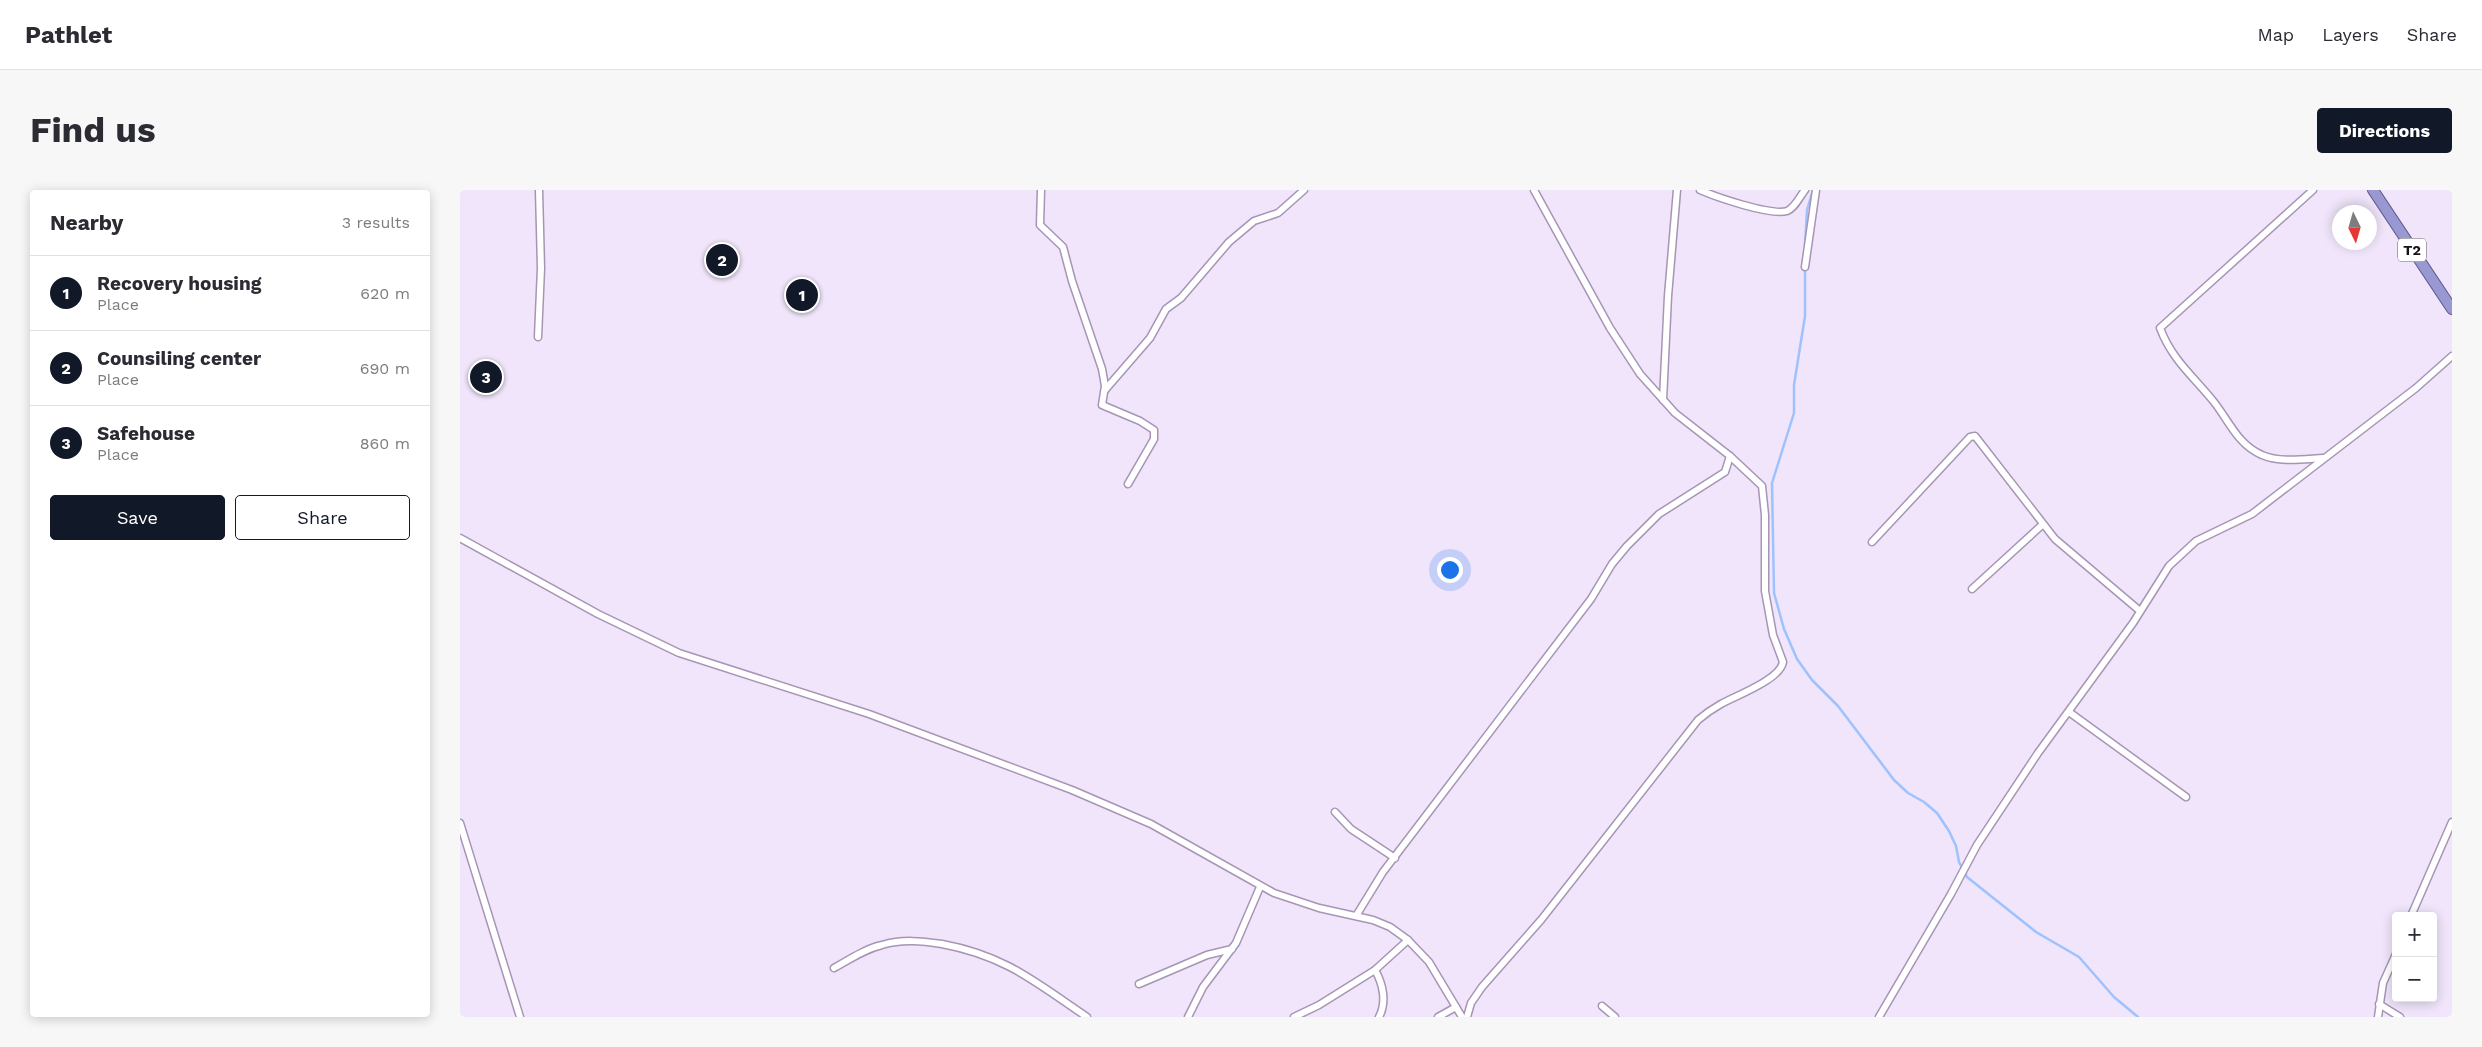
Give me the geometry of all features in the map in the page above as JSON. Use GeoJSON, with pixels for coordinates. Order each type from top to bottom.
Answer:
{"type":"FeatureCollection","features":[{"type":"Feature","properties":{"kind":"highway","name":"T2"},"geometry":{"type":"LineString","coordinates":[[2373,190],[2452,309]]}},
{"type":"Feature","properties":{"kind":"street"},"geometry":{"type":"LineString","coordinates":[[538,337],[541,259],[539,190]]}},
{"type":"Feature","properties":{"kind":"street"},"geometry":{"type":"LineString","coordinates":[[1041,190],[1040,225],[1063,247],[1072,281],[1102,368],[1105,390],[1102,403],[1104,407],[1140,421],[1154,430],[1154,439],[1128,484]]}},
{"type":"Feature","properties":{"kind":"street"},"geometry":{"type":"LineString","coordinates":[[1105,390],[1150,338],[1166,310],[1186,293],[1229,242],[1254,221],[1278,213],[1304,190]]}},
{"type":"Feature","properties":{"kind":"street"},"geometry":{"type":"LineString","coordinates":[[1467,1017],[1468,1007],[1477,994],[1541,920],[1698,720],[1721,704],[1763,682],[1782,666],[1765,591],[1763,490],[1760,484],[1730,456],[1692,428],[1640,374],[1610,328],[1534,190]]}},
{"type":"Feature","properties":{"kind":"street"},"geometry":{"type":"LineString","coordinates":[[1663,400],[1668,296],[1677,190]]}},
{"type":"Feature","properties":{"kind":"street"},"geometry":{"type":"LineString","coordinates":[[1700,190],[1740,205],[1785,211],[1793,206],[1805,190]]}},
{"type":"Feature","properties":{"kind":"street"},"geometry":{"type":"LineString","coordinates":[[1805,267],[1816,190]]}},
{"type":"Feature","properties":{"kind":"street"},"geometry":{"type":"LineString","coordinates":[[2313,190],[2160,328],[2186,374],[2213,401],[2234,433],[2248,446],[2263,456],[2324,458]]}},
{"type":"Feature","properties":{"kind":"street"},"geometry":{"type":"LineString","coordinates":[[1879,1017],[1951,894],[1977,845],[2038,753],[2140,611],[2158,580],[2186,548],[2252,514],[2416,388],[2452,356]]}},
{"type":"Feature","properties":{"kind":"street"},"geometry":{"type":"LineString","coordinates":[[1872,542],[1972,436],[1979,439],[2042,525],[2055,539],[2140,611]]}},
{"type":"Feature","properties":{"kind":"street"},"geometry":{"type":"LineString","coordinates":[[1356,916],[1394,858],[1591,599],[1618,556],[1659,514],[1725,472],[1730,456]]}},
{"type":"Feature","properties":{"kind":"street"},"geometry":{"type":"LineString","coordinates":[[1972,589],[2042,525]]}},
{"type":"Feature","properties":{"kind":"street"},"geometry":{"type":"LineString","coordinates":[[460,538],[598,614],[679,653],[869,714],[1096,799],[1158,828],[1260,887],[1319,908],[1356,916],[1390,927],[1408,940],[1429,962],[1462,1017]]}},
{"type":"Feature","properties":{"kind":"street"},"geometry":{"type":"LineString","coordinates":[[2069,712],[2186,797]]}},
{"type":"Feature","properties":{"kind":"street"},"geometry":{"type":"LineString","coordinates":[[1334,812],[1357,834],[1394,858]]}},
{"type":"Feature","properties":{"kind":"street"},"geometry":{"type":"LineString","coordinates":[[2413,912],[2452,822]]}},
{"type":"Feature","properties":{"kind":"street"},"geometry":{"type":"LineString","coordinates":[[460,824],[520,1017]]}},
{"type":"Feature","properties":{"kind":"street"},"geometry":{"type":"LineString","coordinates":[[1188,1017],[1203,987],[1232,949],[1260,887]]}},
{"type":"Feature","properties":{"kind":"street"},"geometry":{"type":"LineString","coordinates":[[1294,1017],[1319,1005],[1375,970],[1408,940]]}},
{"type":"Feature","properties":{"kind":"street"},"geometry":{"type":"LineString","coordinates":[[834,968],[870,949],[899,941],[926,941],[983,954],[1013,967],[1087,1017]]}},
{"type":"Feature","properties":{"kind":"street"},"geometry":{"type":"LineString","coordinates":[[1139,984],[1207,954],[1232,949]]}},
{"type":"Feature","properties":{"kind":"street"},"geometry":{"type":"LineString","coordinates":[[2378,1017],[2383,983],[2395,957]]}},
{"type":"Feature","properties":{"kind":"street"},"geometry":{"type":"LineString","coordinates":[[1375,970],[1383,990],[1383,1004],[1379,1017]]}},
{"type":"Feature","properties":{"kind":"street"},"geometry":{"type":"LineString","coordinates":[[2379,1004],[2400,1017]]}},
{"type":"Feature","properties":{"kind":"street"},"geometry":{"type":"LineString","coordinates":[[1602,1006],[1615,1017]]}},
{"type":"Feature","properties":{"kind":"street"},"geometry":{"type":"LineString","coordinates":[[1438,1017],[1456,1007]]}},
{"type":"Feature","properties":{"kind":"waterway"},"geometry":{"type":"LineString","coordinates":[[1805,245],[1807,210],[1813,190]]}},
{"type":"Feature","properties":{"kind":"waterway"},"geometry":{"type":"LineString","coordinates":[[1805,268],[1805,316],[1794,385],[1794,413],[1772,483],[1774,593],[1784,629],[1797,659],[1812,680],[1838,706],[1894,780],[1908,793],[1924,802],[1937,813],[1949,831],[1956,846],[1959,862],[1967,877],[2036,932],[2079,957],[2114,997],[2138,1017]]}},
{"type":"Feature","properties":{"kind":"place","name":"Counsiling center"},"geometry":{"type":"Point","coordinates":[722,260]}},
{"type":"Feature","properties":{"kind":"place","name":"Recovery housing"},"geometry":{"type":"Point","coordinates":[802,295]}},
{"type":"Feature","properties":{"kind":"place","name":"Safehouse"},"geometry":{"type":"Point","coordinates":[486,377]}}]}
